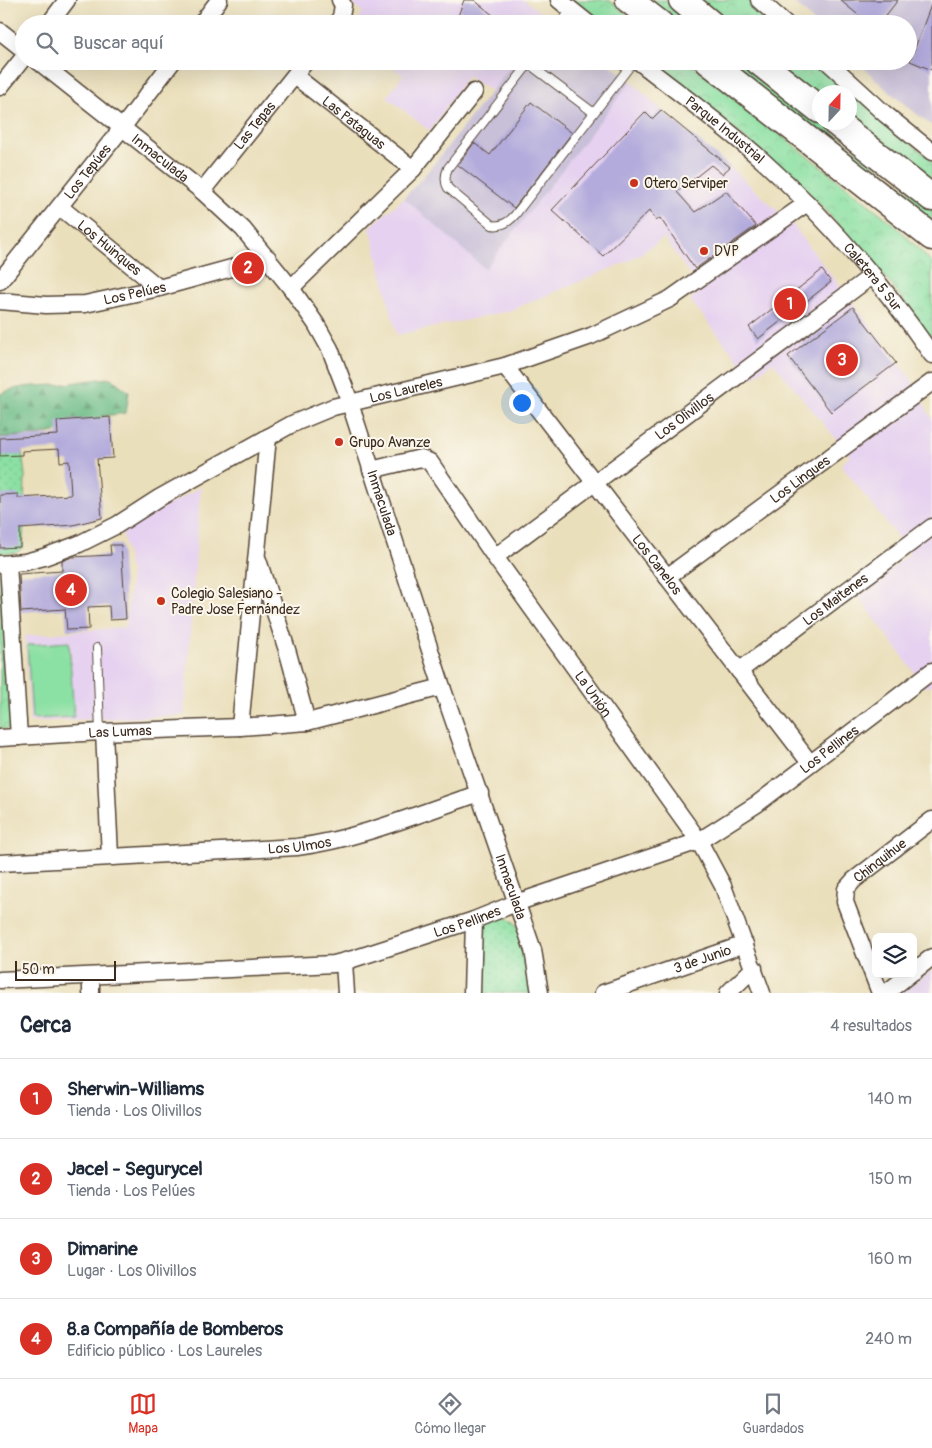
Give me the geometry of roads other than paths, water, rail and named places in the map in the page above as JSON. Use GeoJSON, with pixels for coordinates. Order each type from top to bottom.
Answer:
{"type":"FeatureCollection","features":[{"type":"Feature","properties":{"kind":"highway"},"geometry":{"type":"LineString","coordinates":[[629,0],[648,15]]}},
{"type":"Feature","properties":{"kind":"highway"},"geometry":{"type":"LineString","coordinates":[[682,0],[701,15]]}},
{"type":"Feature","properties":{"kind":"highway"},"geometry":{"type":"LineString","coordinates":[[719,70],[932,237]]}},
{"type":"Feature","properties":{"kind":"highway"},"geometry":{"type":"LineString","coordinates":[[769,70],[812,104]]}},
{"type":"Feature","properties":{"kind":"highway"},"geometry":{"type":"LineString","coordinates":[[845,130],[932,198]]}},
{"type":"Feature","properties":{"kind":"street"},"geometry":{"type":"LineString","coordinates":[[56,15],[67,0]]}},
{"type":"Feature","properties":{"kind":"street"},"geometry":{"type":"LineString","coordinates":[[208,15],[219,0]]}},
{"type":"Feature","properties":{"kind":"street"},"geometry":{"type":"LineString","coordinates":[[759,0],[776,15]]}},
{"type":"Feature","properties":{"kind":"street"},"geometry":{"type":"LineString","coordinates":[[341,2],[341,15]]}},
{"type":"Feature","properties":{"kind":"street"},"geometry":{"type":"LineString","coordinates":[[565,5],[578,15]]}},
{"type":"Feature","properties":{"kind":"street"},"geometry":{"type":"LineString","coordinates":[[0,31],[15,43]]}},
{"type":"Feature","properties":{"kind":"street"},"geometry":{"type":"LineString","coordinates":[[0,87],[15,68]]}},
{"type":"Feature","properties":{"kind":"street","name":"Inmaculada"},"geometry":{"type":"LineString","coordinates":[[49,70],[202,191],[232,218],[268,258],[291,288],[316,324],[330,349],[442,687],[480,792],[533,950],[540,993]]}},
{"type":"Feature","properties":{"kind":"street","name":"Los Tepúes"},"geometry":{"type":"LineString","coordinates":[[0,281],[166,70]]}},
{"type":"Feature","properties":{"kind":"street","name":"Las Tepas"},"geometry":{"type":"LineString","coordinates":[[202,191],[299,70]]}},
{"type":"Feature","properties":{"kind":"street","name":"Parque Industrial"},"geometry":{"type":"LineString","coordinates":[[647,70],[761,159],[807,203]]}},
{"type":"Feature","properties":{"kind":"street"},"geometry":{"type":"LineString","coordinates":[[837,70],[890,119],[932,152]]}},
{"type":"Feature","properties":{"kind":"street","name":"Las Pataguas"},"geometry":{"type":"LineString","coordinates":[[295,76],[414,169]]}},
{"type":"Feature","properties":{"kind":"street"},"geometry":{"type":"LineString","coordinates":[[291,288],[414,169],[474,92]]}},
{"type":"Feature","properties":{"kind":"street","name":"Caletera 5 Sur"},"geometry":{"type":"LineString","coordinates":[[807,203],[842,240],[901,309],[932,355]]}},
{"type":"Feature","properties":{"kind":"street","name":"Los Laureles"},"geometry":{"type":"LineString","coordinates":[[4,564],[44,558],[79,544],[116,525],[268,437],[332,406],[505,366],[591,336],[670,299],[807,203]]}},
{"type":"Feature","properties":{"kind":"street","name":"Los Huinques"},"geometry":{"type":"LineString","coordinates":[[60,207],[159,288]]}},
{"type":"Feature","properties":{"kind":"street","name":"Los Pelúes"},"geometry":{"type":"LineString","coordinates":[[0,301],[66,306],[85,304],[159,288],[268,258]]}},
{"type":"Feature","properties":{"kind":"street","name":"Los Olivillos"},"geometry":{"type":"LineString","coordinates":[[495,557],[873,275]]}},
{"type":"Feature","properties":{"kind":"street","name":"Los Canelos"},"geometry":{"type":"LineString","coordinates":[[505,366],[810,763]]}},
{"type":"Feature","properties":{"kind":"street","name":"Los Lingues"},"geometry":{"type":"LineString","coordinates":[[667,577],[932,382]]}},
{"type":"Feature","properties":{"kind":"street"},"geometry":{"type":"LineString","coordinates":[[240,728],[268,437]]}},
{"type":"Feature","properties":{"kind":"street","name":"La Unión"},"geometry":{"type":"LineString","coordinates":[[371,470],[421,458],[427,459],[430,462],[495,557],[699,841],[723,886],[762,993]]}},
{"type":"Feature","properties":{"kind":"street","name":"Los Maitenes"},"geometry":{"type":"LineString","coordinates":[[739,671],[932,527]]}},
{"type":"Feature","properties":{"kind":"street"},"geometry":{"type":"LineString","coordinates":[[256,553],[288,652],[307,722]]}},
{"type":"Feature","properties":{"kind":"street"},"geometry":{"type":"LineString","coordinates":[[4,564],[19,737]]}},
{"type":"Feature","properties":{"kind":"street","name":"Los Pellines"},"geometry":{"type":"LineString","coordinates":[[0,980],[91,985],[323,965],[344,962],[474,920],[516,903],[699,841],[757,804],[932,671]]}},
{"type":"Feature","properties":{"kind":"street","name":"Las Lumas"},"geometry":{"type":"LineString","coordinates":[[0,738],[102,732],[240,728],[307,722],[442,687]]}},
{"type":"Feature","properties":{"kind":"street"},"geometry":{"type":"LineString","coordinates":[[102,732],[110,856]]}},
{"type":"Feature","properties":{"kind":"street","name":"Los Ulmos"},"geometry":{"type":"LineString","coordinates":[[0,863],[323,844],[347,838],[480,792]]}},
{"type":"Feature","properties":{"kind":"street","name":"Chinquihue"},"geometry":{"type":"LineString","coordinates":[[880,993],[844,902],[846,889],[854,880],[932,820]]}},
{"type":"Feature","properties":{"kind":"street"},"geometry":{"type":"LineString","coordinates":[[472,993],[474,920]]}},
{"type":"Feature","properties":{"kind":"street","name":"3 de Junio"},"geometry":{"type":"LineString","coordinates":[[603,993],[745,944]]}},
{"type":"Feature","properties":{"kind":"street"},"geometry":{"type":"LineString","coordinates":[[917,969],[932,957]]}},
{"type":"Feature","properties":{"kind":"street"},"geometry":{"type":"LineString","coordinates":[[344,962],[346,993]]}},
{"type":"Feature","properties":{"kind":"street"},"geometry":{"type":"LineString","coordinates":[[728,993],[754,968]]}},
{"type":"Feature","properties":{"kind":"street"},"geometry":{"type":"LineString","coordinates":[[886,993],[906,978]]}},
{"type":"Feature","properties":{"kind":"lane"},"geometry":{"type":"LineString","coordinates":[[525,70],[448,168],[446,174],[448,188],[492,225],[500,226],[511,220],[629,70]]}},
{"type":"Feature","properties":{"kind":"lane"},"geometry":{"type":"LineString","coordinates":[[539,70],[594,113]]}},
{"type":"Feature","properties":{"kind":"lane"},"geometry":{"type":"LineString","coordinates":[[97,648],[102,732]]}},
{"type":"Feature","properties":{"kind":"place","name":"Otero Serviper"},"geometry":{"type":"Point","coordinates":[634,183]}},
{"type":"Feature","properties":{"kind":"place","name":"DVP"},"geometry":{"type":"Point","coordinates":[704,251]}},
{"type":"Feature","properties":{"kind":"place","name":"Jacel - Segurycel"},"geometry":{"type":"Point","coordinates":[248,268]}},
{"type":"Feature","properties":{"kind":"place","name":"Sherwin-Williams"},"geometry":{"type":"Point","coordinates":[790,304]}},
{"type":"Feature","properties":{"kind":"place","name":"Dimarine"},"geometry":{"type":"Point","coordinates":[842,360]}},
{"type":"Feature","properties":{"kind":"place","name":"Grupo Avanze"},"geometry":{"type":"Point","coordinates":[339,442]}},
{"type":"Feature","properties":{"kind":"place","name":"8.ª Compañía de Bomberos"},"geometry":{"type":"Point","coordinates":[71,590]}},
{"type":"Feature","properties":{"kind":"place","name":"Colegio Salesiano - Padre Jose Fernández"},"geometry":{"type":"Point","coordinates":[161,601]}}]}
